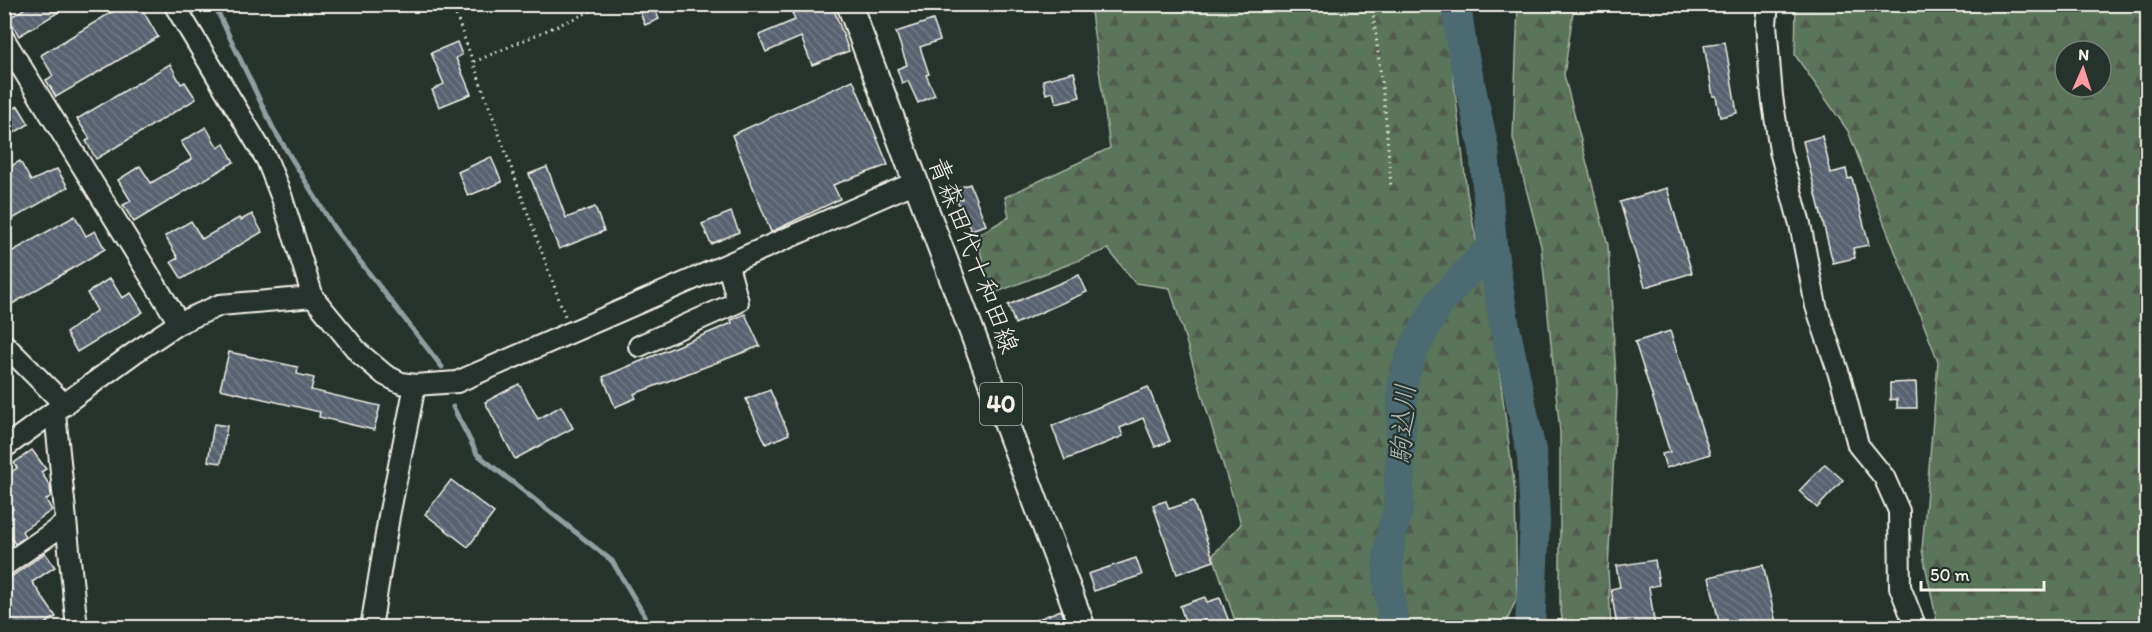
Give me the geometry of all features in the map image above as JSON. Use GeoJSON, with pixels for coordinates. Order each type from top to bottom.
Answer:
{"type":"FeatureCollection","features":[{"type":"Feature","properties":{"kind":"main road","name":"青森田代十和田線"},"geometry":{"type":"LineString","coordinates":[[849,4],[1083,627]]}},
{"type":"Feature","properties":{"kind":"street"},"geometry":{"type":"LineString","coordinates":[[174,4],[267,159],[282,198],[313,297],[359,353],[385,375],[401,383],[415,385],[457,382],[728,266],[916,182]]}},
{"type":"Feature","properties":{"kind":"street"},"geometry":{"type":"LineString","coordinates":[[1768,4],[1766,24],[1772,96],[1780,151],[1800,224],[1816,306],[1842,383],[1858,445],[1884,477],[1899,511],[1900,587],[1916,627]]}},
{"type":"Feature","properties":{"kind":"street"},"geometry":{"type":"LineString","coordinates":[[4,39],[179,323]]}},
{"type":"Feature","properties":{"kind":"street"},"geometry":{"type":"LineString","coordinates":[[639,346],[738,302],[728,266]]}},
{"type":"Feature","properties":{"kind":"street"},"geometry":{"type":"LineString","coordinates":[[4,448],[179,323],[220,305],[313,297]]}},
{"type":"Feature","properties":{"kind":"street"},"geometry":{"type":"LineString","coordinates":[[4,344],[60,409],[66,523],[77,627]]}},
{"type":"Feature","properties":{"kind":"street"},"geometry":{"type":"LineString","coordinates":[[371,627],[389,516],[415,385]]}},
{"type":"Feature","properties":{"kind":"street"},"geometry":{"type":"LineString","coordinates":[[4,566],[66,523]]}},
{"type":"Feature","properties":{"kind":"path"},"geometry":{"type":"LineString","coordinates":[[452,4],[571,334]]}},
{"type":"Feature","properties":{"kind":"path"},"geometry":{"type":"LineString","coordinates":[[474,62],[607,4]]}},
{"type":"Feature","properties":{"kind":"path"},"geometry":{"type":"LineString","coordinates":[[1372,4],[1385,110],[1391,187]]}},
{"type":"Feature","properties":{"kind":"green space"},"geometry":{"type":"Polygon","coordinates":[[[1090,5],[1445,5],[1467,193],[1494,331],[1515,491],[1517,598],[1504,627],[1237,627],[1213,555],[1241,524],[1170,288],[1135,283],[1108,249],[992,294],[976,236],[1009,217],[1005,197],[1110,148],[1090,5]]]}},
{"type":"Feature","properties":{"kind":"green space"},"geometry":{"type":"Polygon","coordinates":[[[1518,5],[1574,5],[1564,75],[1608,245],[1617,394],[1608,570],[1611,627],[1563,627],[1560,603],[1560,432],[1541,246],[1513,138],[1518,5]]]}},
{"type":"Feature","properties":{"kind":"green space"},"geometry":{"type":"Polygon","coordinates":[[[1796,5],[2147,5],[2147,627],[1938,627],[1922,550],[1938,361],[1848,131],[1795,55],[1796,5]]]}},
{"type":"Feature","properties":{"kind":"building"},"geometry":{"type":"Polygon","coordinates":[[[22,4],[72,4],[19,36],[9,18],[24,9],[22,4]]]}},
{"type":"Feature","properties":{"kind":"building"},"geometry":{"type":"Polygon","coordinates":[[[125,4],[139,4],[158,37],[56,97],[46,80],[53,76],[41,55],[125,4]]]}},
{"type":"Feature","properties":{"kind":"building"},"geometry":{"type":"Polygon","coordinates":[[[637,4],[653,4],[659,19],[645,25],[637,4]]]}},
{"type":"Feature","properties":{"kind":"building"},"geometry":{"type":"Polygon","coordinates":[[[814,4],[832,4],[849,51],[812,65],[801,37],[766,52],[759,35],[795,20],[792,13],[814,4]]]}},
{"type":"Feature","properties":{"kind":"building"},"geometry":{"type":"Polygon","coordinates":[[[933,20],[940,40],[920,47],[929,74],[926,75],[935,95],[918,103],[908,81],[902,83],[897,69],[907,65],[896,32],[933,20]]]}},
{"type":"Feature","properties":{"kind":"building"},"geometry":{"type":"Polygon","coordinates":[[[457,42],[462,55],[456,58],[471,94],[439,107],[432,90],[444,84],[431,53],[457,42]]]}},
{"type":"Feature","properties":{"kind":"building"},"geometry":{"type":"Polygon","coordinates":[[[1725,42],[1737,113],[1720,117],[1716,96],[1713,96],[1704,45],[1725,42]]]}},
{"type":"Feature","properties":{"kind":"building"},"geometry":{"type":"Polygon","coordinates":[[[170,64],[181,84],[185,82],[196,99],[96,159],[86,141],[90,139],[77,119],[170,64]]]}},
{"type":"Feature","properties":{"kind":"building"},"geometry":{"type":"Polygon","coordinates":[[[1074,72],[1080,97],[1056,103],[1053,92],[1046,94],[1043,80],[1074,72]]]}},
{"type":"Feature","properties":{"kind":"building"},"geometry":{"type":"Polygon","coordinates":[[[853,80],[888,165],[833,185],[840,199],[771,232],[732,135],[853,80]]]}},
{"type":"Feature","properties":{"kind":"building"},"geometry":{"type":"Polygon","coordinates":[[[18,106],[29,124],[4,139],[4,114],[18,106]]]}},
{"type":"Feature","properties":{"kind":"building"},"geometry":{"type":"Polygon","coordinates":[[[206,127],[218,148],[224,144],[234,162],[134,222],[123,205],[131,201],[118,180],[140,166],[151,183],[192,159],[181,142],[206,127]]]}},
{"type":"Feature","properties":{"kind":"building"},"geometry":{"type":"Polygon","coordinates":[[[1822,136],[1831,173],[1846,169],[1848,179],[1852,178],[1869,245],[1853,248],[1855,258],[1833,263],[1803,141],[1822,136]]]}},
{"type":"Feature","properties":{"kind":"building"},"geometry":{"type":"Polygon","coordinates":[[[491,157],[502,182],[468,196],[458,172],[491,157]]]}},
{"type":"Feature","properties":{"kind":"building"},"geometry":{"type":"Polygon","coordinates":[[[20,161],[31,181],[57,169],[68,187],[4,224],[4,170],[20,161]]]}},
{"type":"Feature","properties":{"kind":"building"},"geometry":{"type":"Polygon","coordinates":[[[547,167],[566,218],[595,207],[604,231],[559,249],[529,174],[547,167]]]}},
{"type":"Feature","properties":{"kind":"building"},"geometry":{"type":"Polygon","coordinates":[[[970,184],[986,225],[971,230],[968,223],[960,226],[954,209],[960,207],[957,200],[962,199],[958,188],[970,184]]]}},
{"type":"Feature","properties":{"kind":"building"},"geometry":{"type":"Polygon","coordinates":[[[1667,188],[1692,273],[1645,287],[1620,202],[1667,188]]]}},
{"type":"Feature","properties":{"kind":"building"},"geometry":{"type":"Polygon","coordinates":[[[731,212],[739,232],[711,244],[702,224],[731,212]]]}},
{"type":"Feature","properties":{"kind":"building"},"geometry":{"type":"Polygon","coordinates":[[[252,214],[262,232],[182,279],[171,262],[178,258],[165,236],[191,221],[202,239],[239,218],[241,220],[252,214]]]}},
{"type":"Feature","properties":{"kind":"building"},"geometry":{"type":"Polygon","coordinates":[[[75,216],[86,236],[95,231],[105,249],[4,309],[4,256],[75,216]]]}},
{"type":"Feature","properties":{"kind":"building"},"geometry":{"type":"Polygon","coordinates":[[[1079,275],[1087,292],[1015,324],[1008,305],[1079,275]]]}},
{"type":"Feature","properties":{"kind":"building"},"geometry":{"type":"Polygon","coordinates":[[[110,278],[122,298],[131,293],[143,312],[77,352],[66,333],[97,310],[87,293],[110,278]]]}},
{"type":"Feature","properties":{"kind":"building"},"geometry":{"type":"Polygon","coordinates":[[[745,314],[760,346],[634,394],[636,398],[615,407],[603,377],[732,323],[731,320],[745,314]]]}},
{"type":"Feature","properties":{"kind":"building"},"geometry":{"type":"Polygon","coordinates":[[[1670,331],[1710,454],[1666,468],[1662,454],[1670,452],[1635,342],[1670,331]]]}},
{"type":"Feature","properties":{"kind":"building"},"geometry":{"type":"Polygon","coordinates":[[[229,352],[298,367],[297,374],[314,378],[311,390],[380,406],[374,430],[319,417],[320,412],[220,389],[229,352]]]}},
{"type":"Feature","properties":{"kind":"building"},"geometry":{"type":"Polygon","coordinates":[[[1916,382],[1917,408],[1897,408],[1897,399],[1890,400],[1890,383],[1916,382]]]}},
{"type":"Feature","properties":{"kind":"building"},"geometry":{"type":"Polygon","coordinates":[[[519,384],[538,419],[561,406],[573,428],[515,459],[485,402],[519,384]]]}},
{"type":"Feature","properties":{"kind":"building"},"geometry":{"type":"Polygon","coordinates":[[[1148,387],[1170,441],[1155,447],[1143,418],[1120,428],[1123,436],[1065,460],[1052,426],[1148,387]]]}},
{"type":"Feature","properties":{"kind":"building"},"geometry":{"type":"Polygon","coordinates":[[[770,390],[789,434],[766,444],[746,399],[770,390]]]}},
{"type":"Feature","properties":{"kind":"building"},"geometry":{"type":"Polygon","coordinates":[[[214,424],[227,426],[221,463],[208,461],[214,424]]]}},
{"type":"Feature","properties":{"kind":"building"},"geometry":{"type":"Polygon","coordinates":[[[32,450],[46,469],[41,472],[50,486],[51,496],[46,500],[52,510],[22,531],[25,537],[15,544],[4,527],[4,514],[13,509],[4,497],[4,477],[17,468],[14,463],[32,450]]]}},
{"type":"Feature","properties":{"kind":"building"},"geometry":{"type":"Polygon","coordinates":[[[1825,464],[1843,480],[1817,508],[1799,491],[1825,464]]]}},
{"type":"Feature","properties":{"kind":"building"},"geometry":{"type":"Polygon","coordinates":[[[451,480],[494,513],[468,547],[425,514],[451,480]]]}},
{"type":"Feature","properties":{"kind":"building"},"geometry":{"type":"Polygon","coordinates":[[[1166,501],[1169,509],[1193,501],[1214,561],[1177,574],[1153,505],[1166,501]]]}},
{"type":"Feature","properties":{"kind":"building"},"geometry":{"type":"Polygon","coordinates":[[[45,553],[55,567],[32,582],[56,617],[40,627],[4,627],[4,582],[45,553]]]}},
{"type":"Feature","properties":{"kind":"building"},"geometry":{"type":"Polygon","coordinates":[[[1136,558],[1142,575],[1094,591],[1088,574],[1136,558]]]}},
{"type":"Feature","properties":{"kind":"building"},"geometry":{"type":"Polygon","coordinates":[[[1655,560],[1659,585],[1649,587],[1655,627],[1617,627],[1611,589],[1620,587],[1616,566],[1655,560]]]}},
{"type":"Feature","properties":{"kind":"building"},"geometry":{"type":"Polygon","coordinates":[[[1763,565],[1777,627],[1720,627],[1709,577],[1763,565]]]}},
{"type":"Feature","properties":{"kind":"building"},"geometry":{"type":"Polygon","coordinates":[[[1205,597],[1207,602],[1220,598],[1231,627],[1187,627],[1180,606],[1205,597]]]}},
{"type":"Feature","properties":{"kind":"building"},"geometry":{"type":"Polygon","coordinates":[[[1061,610],[1068,627],[1018,627],[1061,610]]]}},
{"type":"Feature","properties":{"kind":"waterway"},"geometry":{"type":"LineString","coordinates":[[214,4],[273,128],[334,228],[442,367]]}},
{"type":"Feature","properties":{"kind":"waterway","name":"駒込川"},"geometry":{"type":"LineString","coordinates":[[1456,4],[1462,47],[1484,149],[1492,246],[1504,322],[1532,456],[1535,521],[1530,628]]}},
{"type":"Feature","properties":{"kind":"waterway","name":"駒込川"},"geometry":{"type":"LineString","coordinates":[[1396,628],[1388,584],[1388,555],[1398,511],[1403,381],[1411,354],[1439,303],[1492,246]]}},
{"type":"Feature","properties":{"kind":"waterway"},"geometry":{"type":"LineString","coordinates":[[453,407],[477,454],[612,561],[652,628]]}}]}
